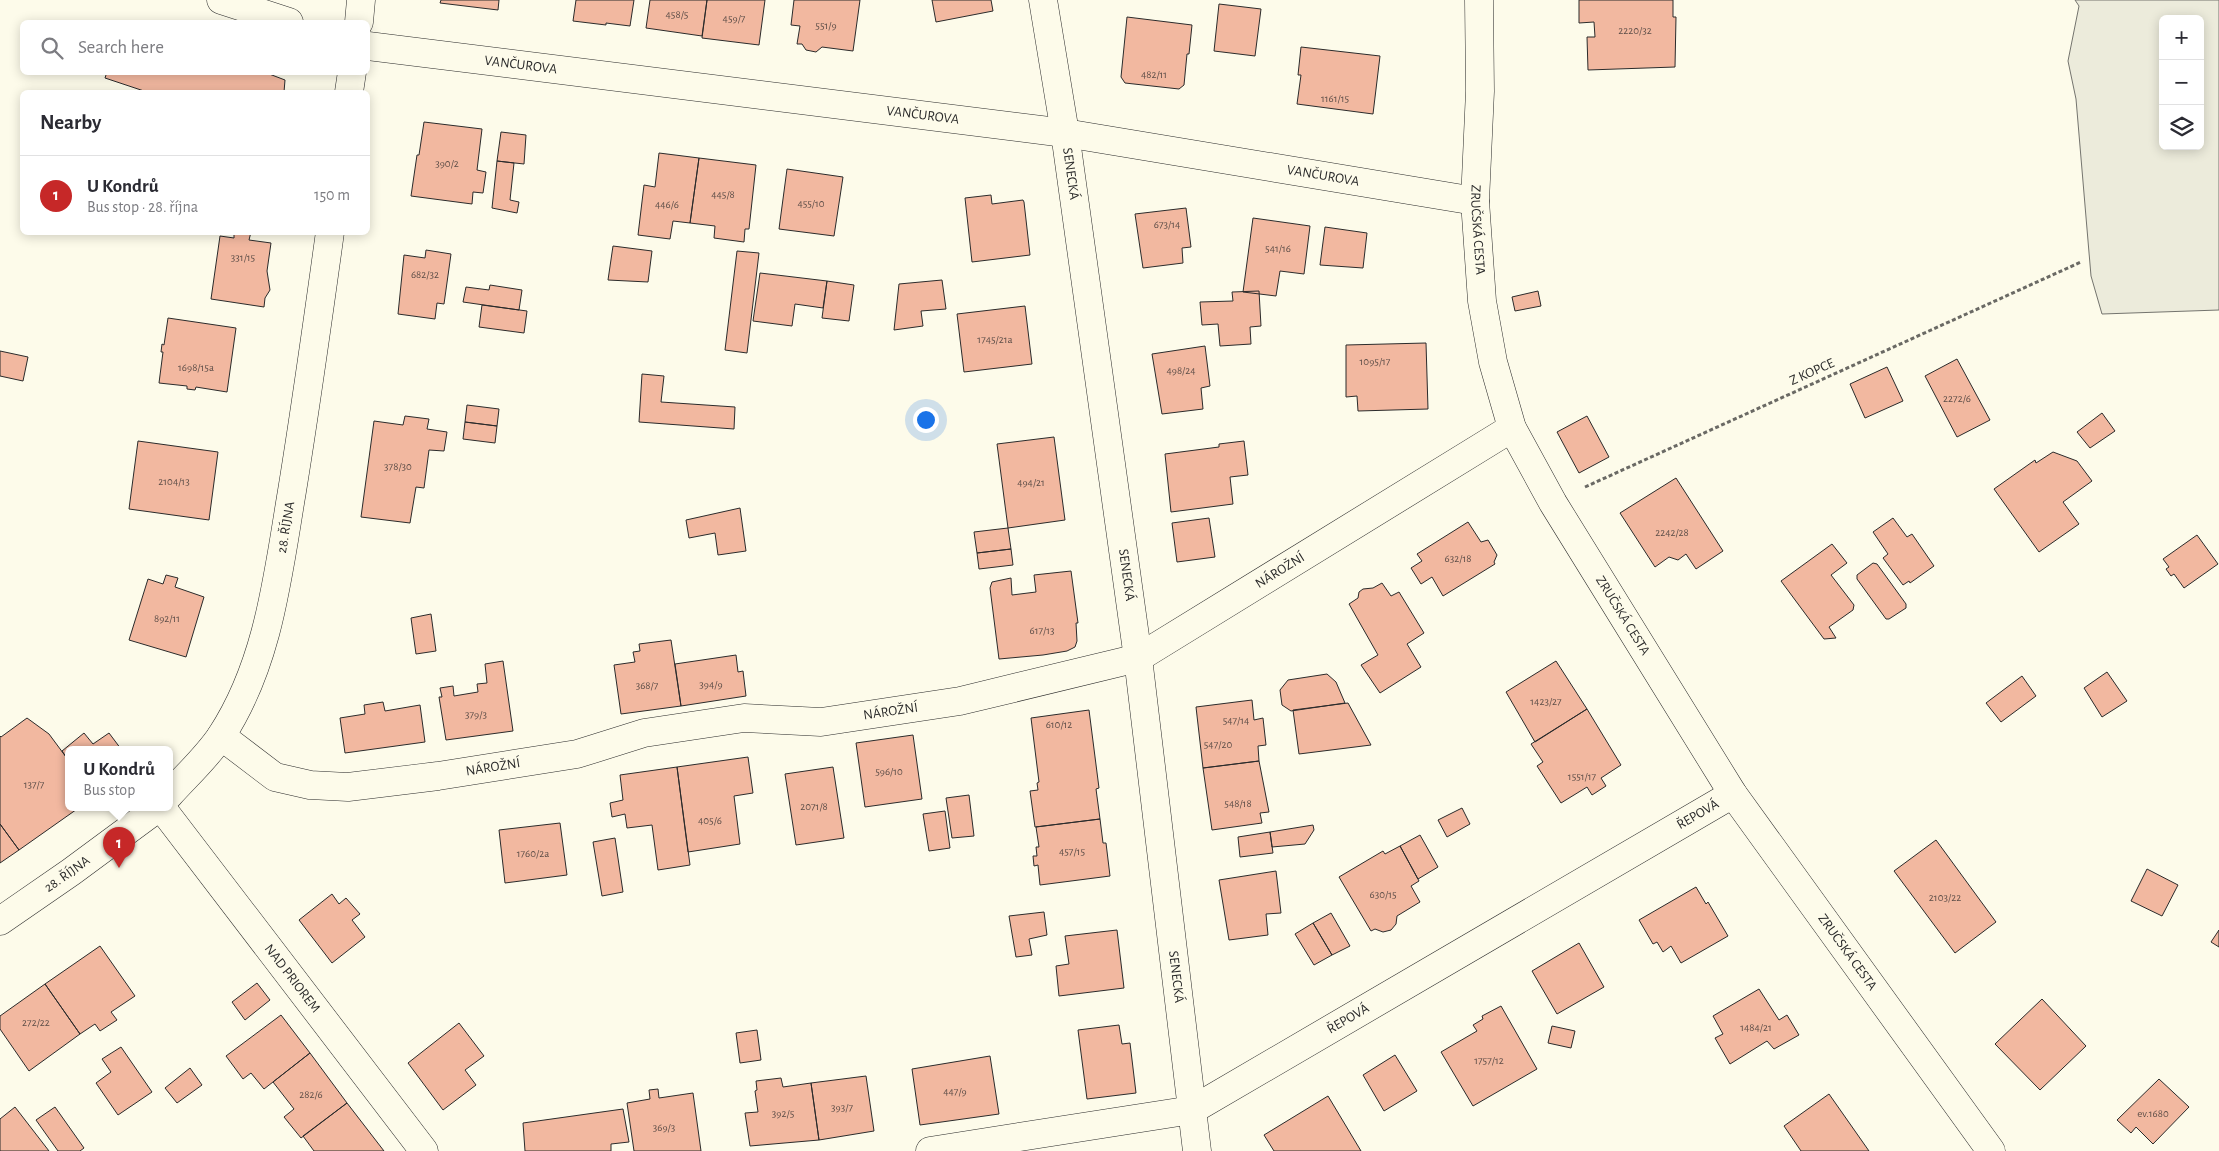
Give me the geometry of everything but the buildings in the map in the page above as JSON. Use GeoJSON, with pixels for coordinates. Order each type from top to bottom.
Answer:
{"type":"FeatureCollection","features":[{"type":"Feature","properties":{"kind":"street"},"geometry":{"type":"LineString","coordinates":[[221,0],[282,20]]}},
{"type":"Feature","properties":{"kind":"street"},"geometry":{"type":"LineString","coordinates":[[359,20],[361,0]]}},
{"type":"Feature","properties":{"kind":"street","name":"SENECKÁ"},"geometry":{"type":"LineString","coordinates":[[1043,0],[1065,133],[1138,658],[1197,1151]]}},
{"type":"Feature","properties":{"kind":"street","name":"ZRUČSKÁ CESTA"},"geometry":{"type":"LineString","coordinates":[[1479,0],[1480,91],[1475,201],[1482,301],[1493,362],[1512,428],[1553,503],[1732,794],[1991,1151]]}},
{"type":"Feature","properties":{"kind":"street","name":"VANČUROVA"},"geometry":{"type":"LineString","coordinates":[[370,46],[1065,133],[1475,201]]}},
{"type":"Feature","properties":{"kind":"street"},"geometry":{"type":"LineString","coordinates":[[349,90],[352,75]]}},
{"type":"Feature","properties":{"kind":"street","name":"28. ŘÍJNA"},"geometry":{"type":"LineString","coordinates":[[173,791],[221,736],[257,662],[274,599],[308,394],[330,235]]}},
{"type":"Feature","properties":{"kind":"street","name":"NÁROŽNÍ"},"geometry":{"type":"LineString","coordinates":[[221,736],[275,777],[310,785],[348,787],[438,776],[577,754],[644,732],[735,719],[821,722],[960,701],[1138,658],[1512,428]]}},
{"type":"Feature","properties":{"kind":"street","name":"ŘEPOVÁ"},"geometry":{"type":"LineString","coordinates":[[930,1151],[1192,1110],[1732,794]]}},
{"type":"Feature","properties":{"kind":"street","name":"28. ŘÍJNA"},"geometry":{"type":"LineString","coordinates":[[0,921],[155,811]]}},
{"type":"Feature","properties":{"kind":"street","name":"NAD PRIOREM"},"geometry":{"type":"LineString","coordinates":[[163,811],[424,1151]]}},
{"type":"Feature","properties":{"kind":"path","name":"Z KOPCE"},"geometry":{"type":"LineString","coordinates":[[1553,503],[1604,478],[2081,262]]}},
{"type":"Feature","properties":{"kind":"shaded area"},"geometry":{"type":"Polygon","coordinates":[[[2075,0],[2219,0],[2219,310],[2102,314],[2091,276],[2076,99],[2068,61],[2079,6],[2075,0]]]}},
{"type":"Feature","properties":{"kind":"place","name":"U Kondrů"},"geometry":{"type":"Point","coordinates":[119,868]}}]}
